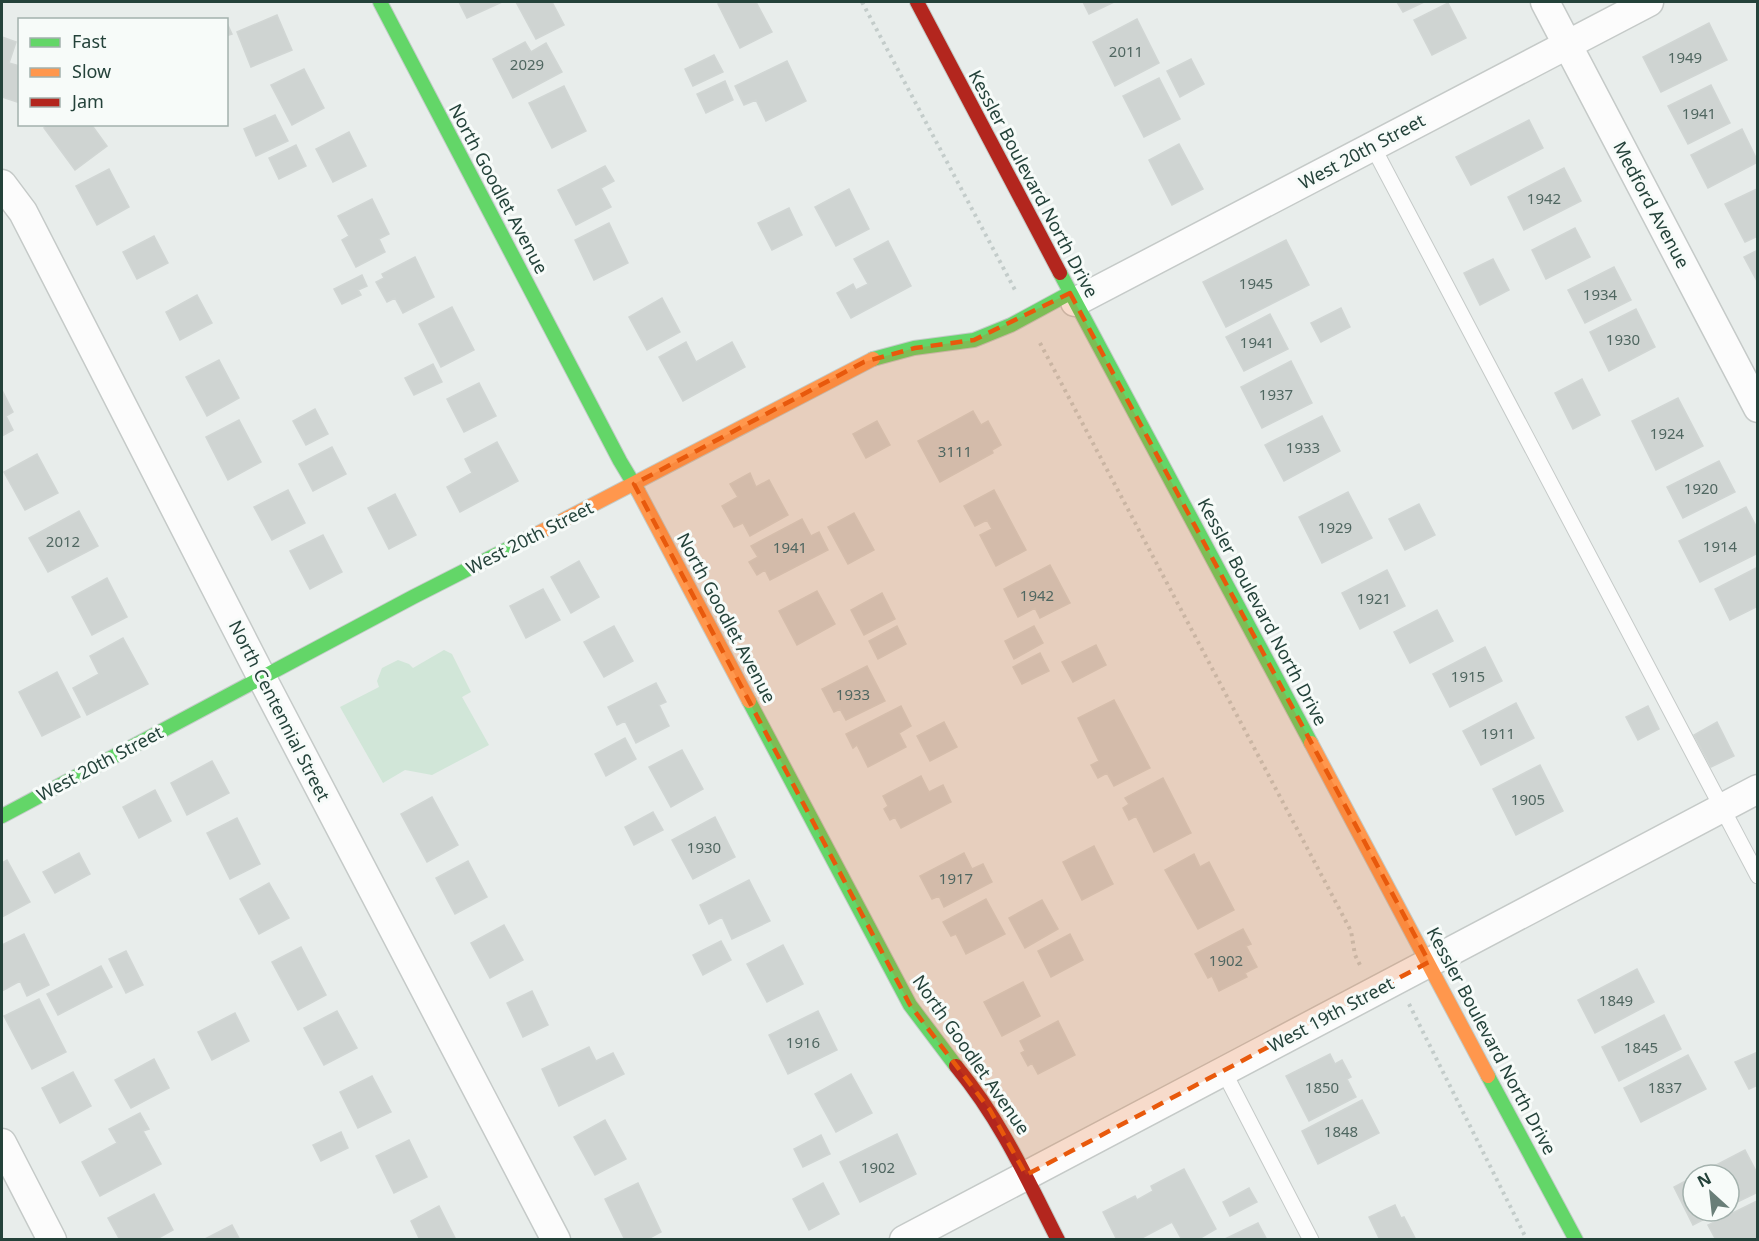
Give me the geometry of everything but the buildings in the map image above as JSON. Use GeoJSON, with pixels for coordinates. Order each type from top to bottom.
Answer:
{"type":"FeatureCollection","features":[{"type":"Feature","properties":{"kind":"street","name":"North Goodlet Avenue"},"geometry":{"type":"LineString","coordinates":[[380,2],[620,461],[910,1005],[990,1110],[1013,1148],[1058,1239]]}},
{"type":"Feature","properties":{"kind":"street","name":"Kessler Boulevard North Drive"},"geometry":{"type":"LineString","coordinates":[[916,2],[1576,1239]]}},
{"type":"Feature","properties":{"kind":"street","name":"Medford Avenue"},"geometry":{"type":"LineString","coordinates":[[1545,2],[1758,408]]}},
{"type":"Feature","properties":{"kind":"street","name":"West 20th Street"},"geometry":{"type":"LineString","coordinates":[[2,816],[413,597],[634,484],[864,362],[915,348],[974,340],[1072,297],[1373,147],[1649,2]]}},
{"type":"Feature","properties":{"kind":"street","name":"North Centennial Street"},"geometry":{"type":"LineString","coordinates":[[2,184],[14,197],[23,212],[262,678],[556,1239]]}},
{"type":"Feature","properties":{"kind":"street","name":"West 19th Street"},"geometry":{"type":"LineString","coordinates":[[904,1239],[1758,789]]}},
{"type":"Feature","properties":{"kind":"street"},"geometry":{"type":"LineString","coordinates":[[2,1143],[52,1239]]}},
{"type":"Feature","properties":{"kind":"lane"},"geometry":{"type":"LineString","coordinates":[[1373,147],[1758,876]]}},
{"type":"Feature","properties":{"kind":"lane"},"geometry":{"type":"LineString","coordinates":[[1224,1072],[1311,1239]]}},
{"type":"Feature","properties":{"kind":"path"},"geometry":{"type":"LineString","coordinates":[[862,2],[1028,315],[1042,349],[1351,930],[1355,955],[1365,973],[1408,1003],[1527,1239]]}},
{"type":"Feature","properties":{"kind":"highlighted area"},"geometry":{"type":"Polygon","coordinates":[[[1070,293],[1429,962],[1026,1175],[990,1110],[910,1005],[634,484],[864,362],[915,348],[974,340],[1070,293]]]}},
{"type":"Feature","properties":{"kind":"green space"},"geometry":{"type":"Polygon","coordinates":[[[444,650],[452,654],[471,692],[462,697],[489,745],[432,775],[405,770],[383,783],[340,707],[379,687],[377,681],[382,668],[398,660],[413,668],[444,650]]]}},
{"type":"Feature","properties":{"kind":"traffic: fast"},"geometry":{"type":"LineString","coordinates":[[380,2],[620,461],[638,491]]}},
{"type":"Feature","properties":{"kind":"traffic: fast"},"geometry":{"type":"LineString","coordinates":[[1060,273],[1311,743]]}},
{"type":"Feature","properties":{"kind":"traffic: fast"},"geometry":{"type":"LineString","coordinates":[[873,359],[914,348],[974,340],[1011,325],[1070,293]]}},
{"type":"Feature","properties":{"kind":"traffic: fast"},"geometry":{"type":"LineString","coordinates":[[2,816],[413,597],[527,539]]}},
{"type":"Feature","properties":{"kind":"traffic: fast"},"geometry":{"type":"LineString","coordinates":[[749,701],[910,1005],[956,1066]]}},
{"type":"Feature","properties":{"kind":"traffic: fast"},"geometry":{"type":"LineString","coordinates":[[1488,1076],[1576,1240]]}},
{"type":"Feature","properties":{"kind":"traffic: slow"},"geometry":{"type":"LineString","coordinates":[[527,539],[873,359]]}},
{"type":"Feature","properties":{"kind":"traffic: slow"},"geometry":{"type":"LineString","coordinates":[[638,491],[749,701]]}},
{"type":"Feature","properties":{"kind":"traffic: slow"},"geometry":{"type":"LineString","coordinates":[[1311,743],[1488,1076]]}},
{"type":"Feature","properties":{"kind":"traffic: jam"},"geometry":{"type":"LineString","coordinates":[[917,2],[1060,273]]}},
{"type":"Feature","properties":{"kind":"traffic: jam"},"geometry":{"type":"LineString","coordinates":[[956,1066],[1000,1129],[1058,1240]]}}]}
